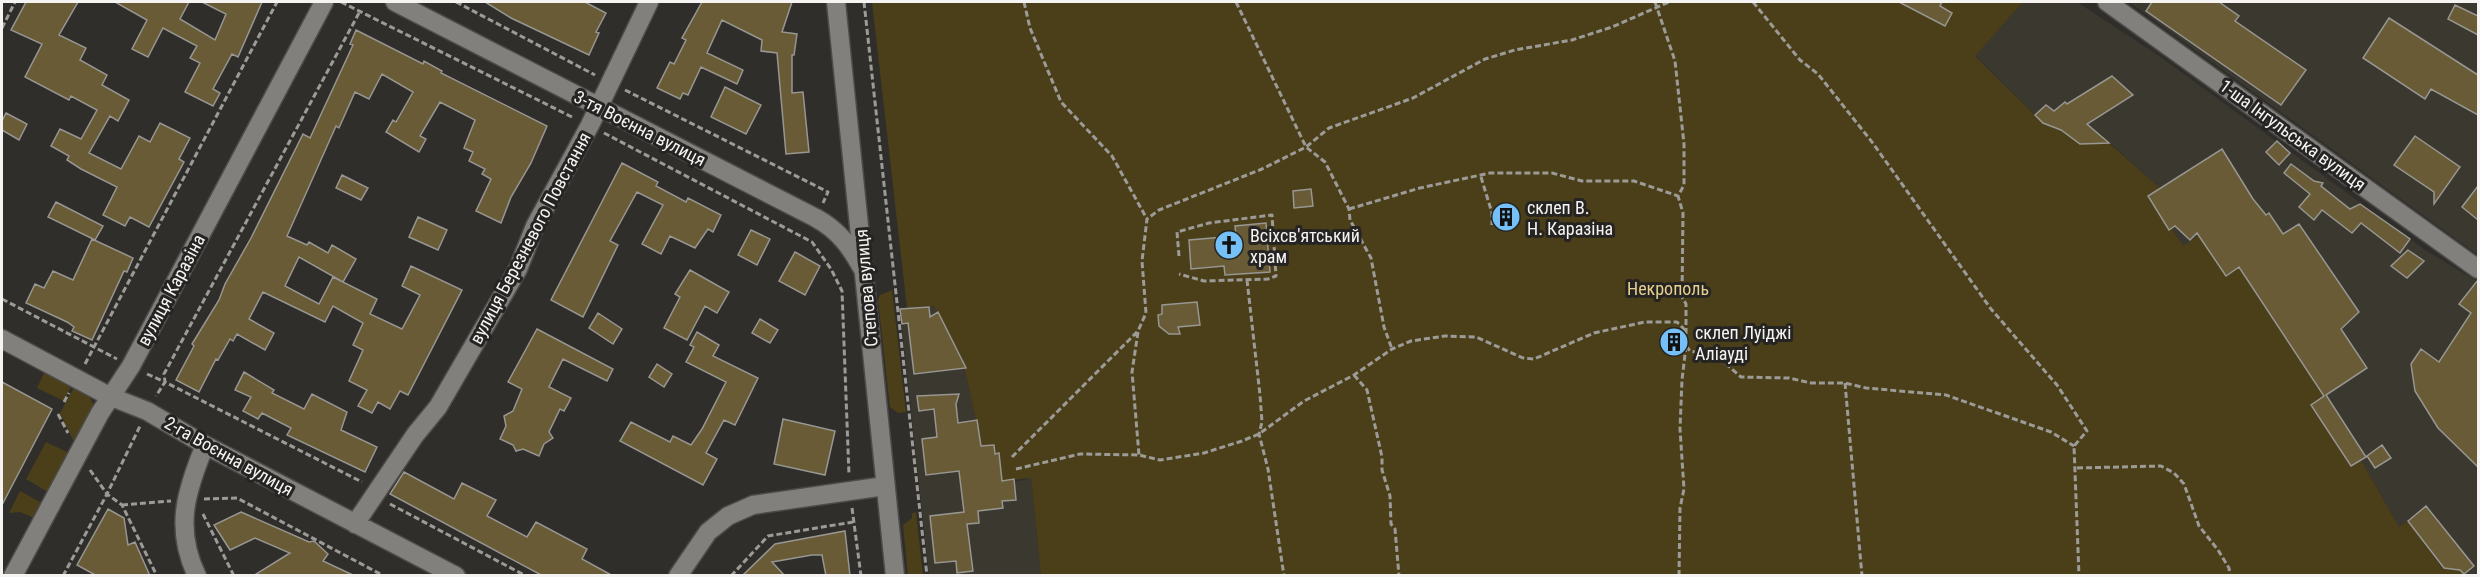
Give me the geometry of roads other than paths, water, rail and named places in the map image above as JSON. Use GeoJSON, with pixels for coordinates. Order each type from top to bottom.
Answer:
{"type":"FeatureCollection","features":[{"type":"Feature","properties":{"kind":"street","name":"вулиця Каразіна"},"geometry":{"type":"LineString","coordinates":[[13,576],[109,396],[131,366],[324,2]]}},
{"type":"Feature","properties":{"kind":"street","name":"3-тя Воєнна вулиця"},"geometry":{"type":"LineString","coordinates":[[395,2],[833,227],[850,247],[866,275]]}},
{"type":"Feature","properties":{"kind":"street","name":"вулиця Березневого Повстання"},"geometry":{"type":"LineString","coordinates":[[355,524],[415,435],[438,407],[518,268],[536,226],[590,125],[650,2]]}},
{"type":"Feature","properties":{"kind":"street","name":"Степова вулиця"},"geometry":{"type":"LineString","coordinates":[[836,2],[866,275],[895,576]]}},
{"type":"Feature","properties":{"kind":"street","name":"1-ша Інгульська вулиця"},"geometry":{"type":"LineString","coordinates":[[2107,2],[2478,269]]}},
{"type":"Feature","properties":{"kind":"street","name":"2-га Воєнна вулиця"},"geometry":{"type":"LineString","coordinates":[[2,339],[109,396],[147,411],[205,445],[456,576]]}},
{"type":"Feature","properties":{"kind":"street"},"geometry":{"type":"LineString","coordinates":[[197,576],[185,546],[191,499],[186,490],[205,445]]}},
{"type":"Feature","properties":{"kind":"street"},"geometry":{"type":"LineString","coordinates":[[678,576],[708,532],[728,516],[753,505],[885,486]]}},
{"type":"Feature","properties":{"kind":"place","name":"склеп В. Н. Каразіна"},"geometry":{"type":"Point","coordinates":[1506,217]}},
{"type":"Feature","properties":{"kind":"place","name":"Всіхсв'ятський храм"},"geometry":{"type":"Point","coordinates":[1229,245]}},
{"type":"Feature","properties":{"kind":"place","name":"склеп Луіджі Аліауді"},"geometry":{"type":"Point","coordinates":[1674,342]}},
{"type":"Feature","properties":{"kind":"park label","name":"Некрополь"},"geometry":{"type":"Point","coordinates":[1668,288]}}]}
